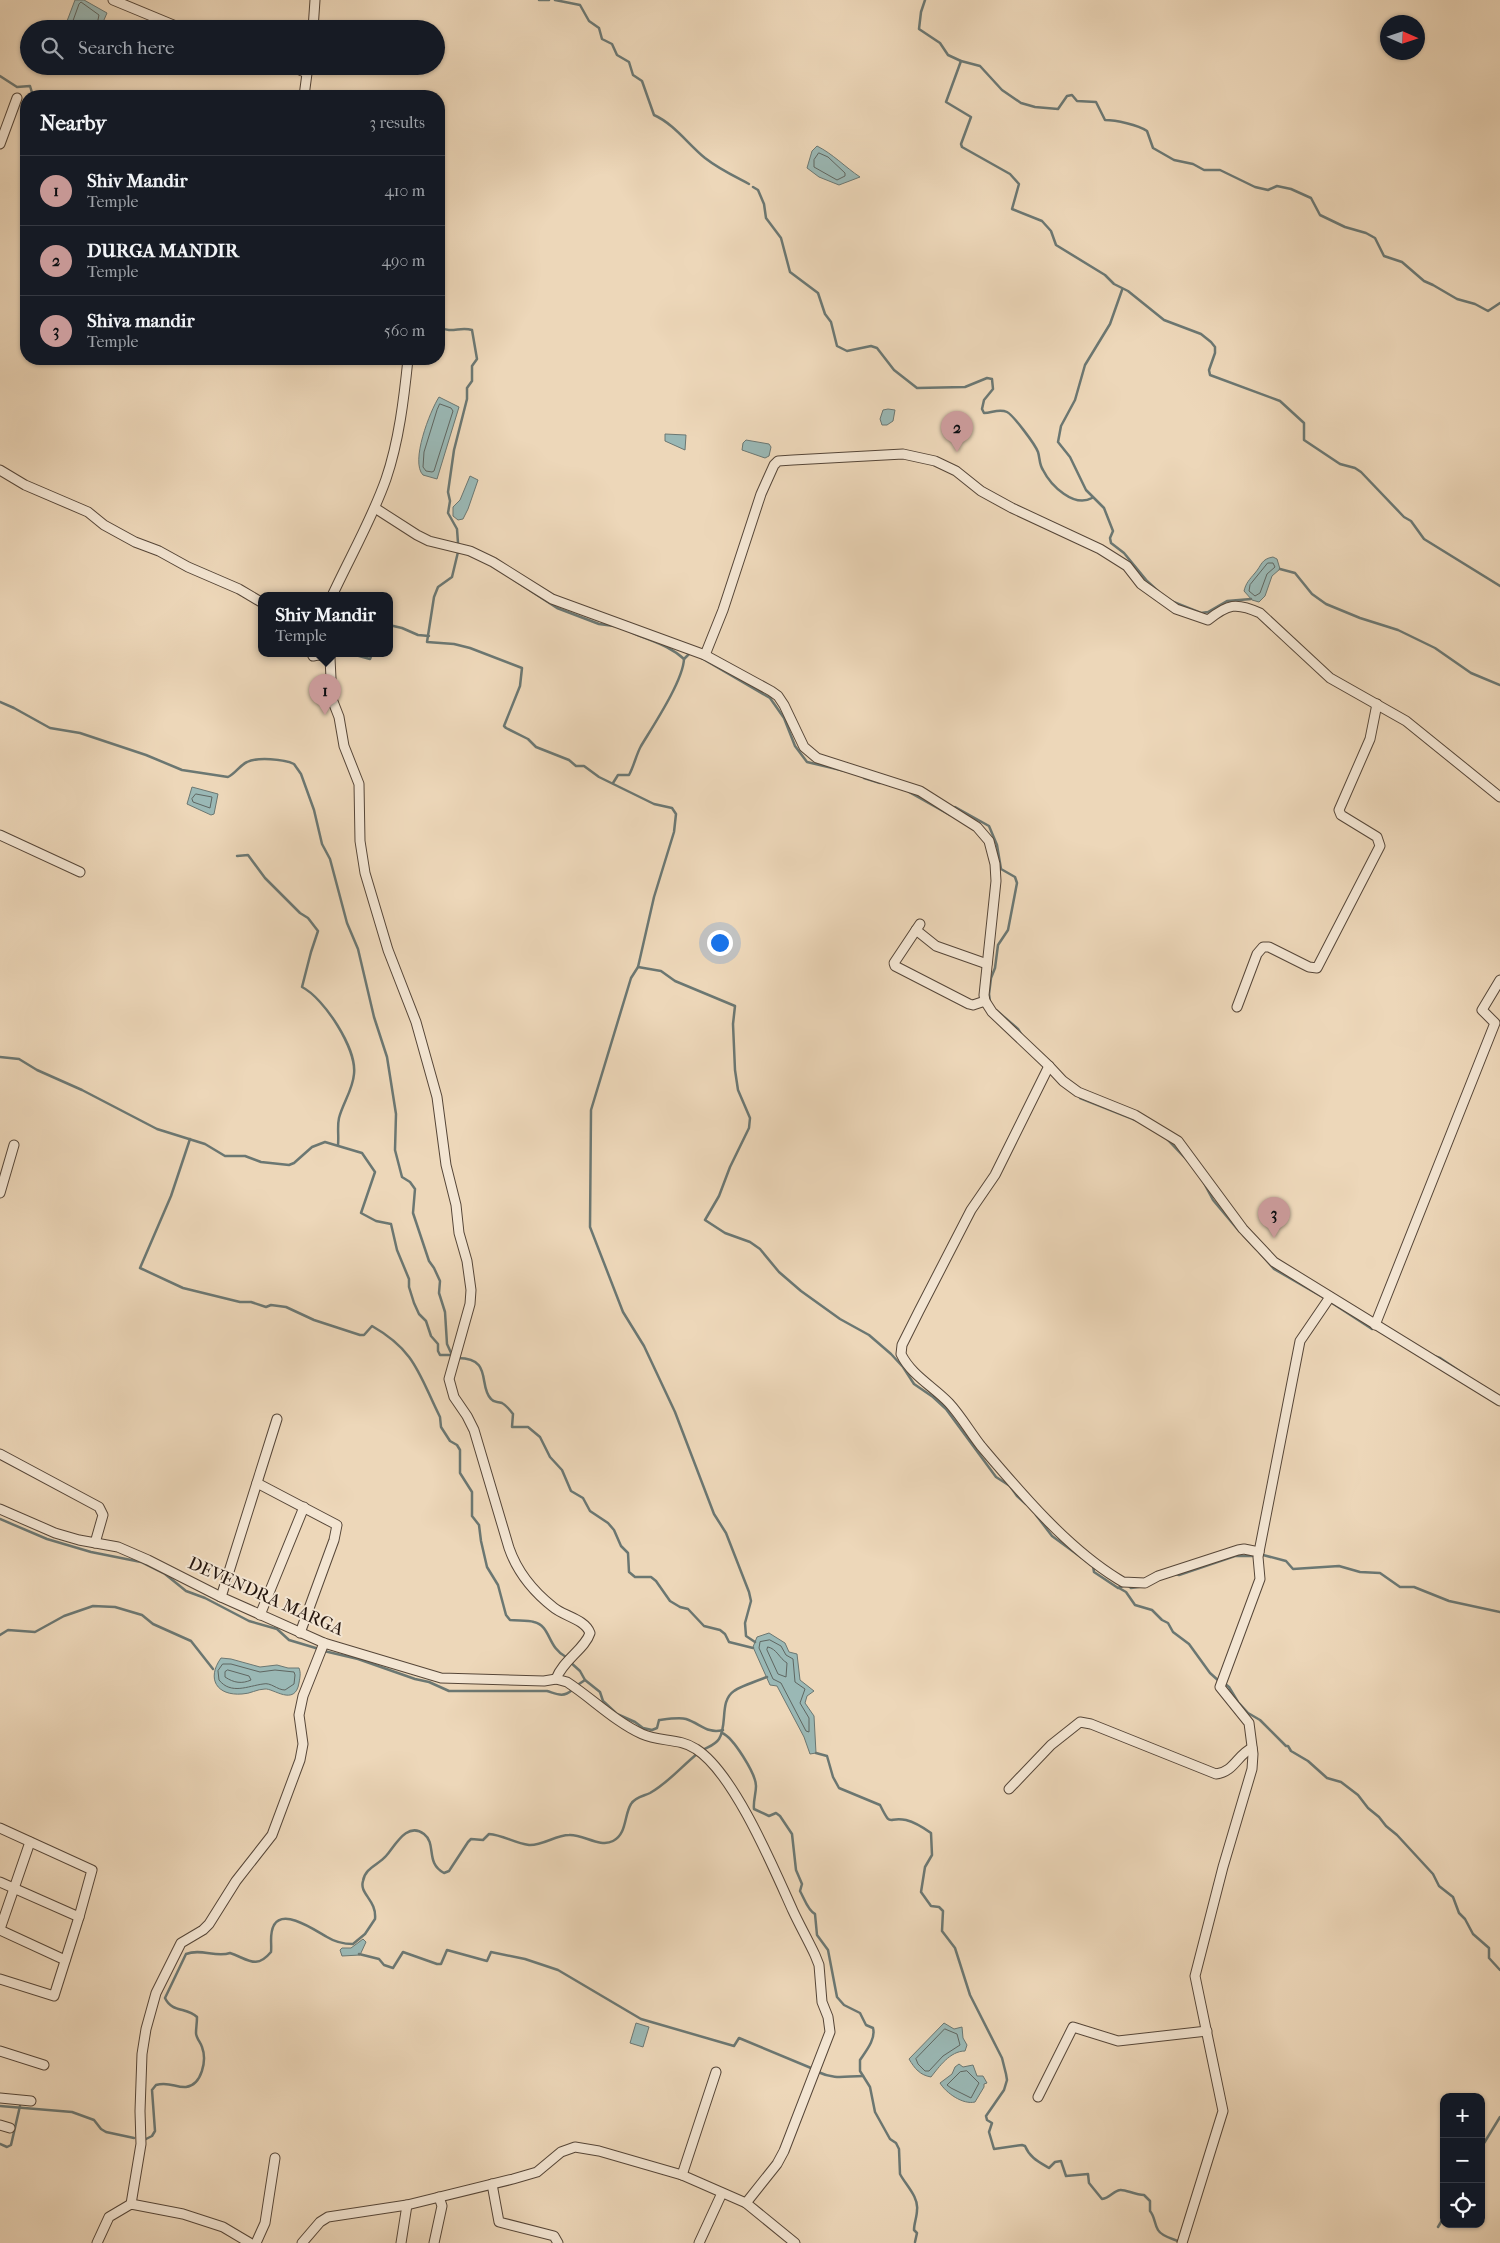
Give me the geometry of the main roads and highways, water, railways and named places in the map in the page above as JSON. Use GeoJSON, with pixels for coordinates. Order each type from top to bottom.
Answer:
{"type":"FeatureCollection","features":[{"type":"Feature","properties":{"kind":"water"},"geometry":{"type":"Polygon","coordinates":[[[75,0],[84,0],[107,13],[104,20],[67,20],[75,0]]]}},
{"type":"Feature","properties":{"kind":"water"},"geometry":{"type":"Polygon","coordinates":[[[817,146],[860,177],[839,185],[819,177],[807,168],[812,151],[817,146]]]}},
{"type":"Feature","properties":{"kind":"water"},"geometry":{"type":"Polygon","coordinates":[[[439,397],[459,407],[437,479],[423,475],[419,459],[423,436],[439,397]]]}},
{"type":"Feature","properties":{"kind":"water"},"geometry":{"type":"Polygon","coordinates":[[[883,410],[895,410],[893,421],[887,425],[882,425],[880,419],[883,410]]]}},
{"type":"Feature","properties":{"kind":"water"},"geometry":{"type":"Polygon","coordinates":[[[665,434],[686,435],[685,450],[665,441],[665,434]]]}},
{"type":"Feature","properties":{"kind":"water"},"geometry":{"type":"Polygon","coordinates":[[[746,440],[769,444],[771,447],[769,456],[765,458],[742,450],[743,443],[746,440]]]}},
{"type":"Feature","properties":{"kind":"water"},"geometry":{"type":"Polygon","coordinates":[[[470,476],[478,480],[463,519],[458,520],[453,516],[453,507],[460,500],[470,476]]]}},
{"type":"Feature","properties":{"kind":"water"},"geometry":{"type":"Polygon","coordinates":[[[1273,557],[1277,559],[1280,569],[1272,576],[1265,596],[1259,602],[1252,600],[1244,591],[1246,586],[1264,561],[1273,557]]]}},
{"type":"Feature","properties":{"kind":"water"},"geometry":{"type":"Polygon","coordinates":[[[192,787],[218,794],[214,814],[211,815],[187,804],[192,787]]]}},
{"type":"Feature","properties":{"kind":"water"},"geometry":{"type":"Polygon","coordinates":[[[769,1633],[785,1643],[789,1652],[797,1654],[800,1680],[814,1691],[807,1696],[805,1703],[814,1716],[816,1753],[810,1754],[804,1737],[777,1686],[770,1685],[753,1647],[757,1637],[769,1633]]]}},
{"type":"Feature","properties":{"kind":"water"},"geometry":{"type":"Polygon","coordinates":[[[221,1658],[260,1667],[277,1665],[299,1668],[300,1677],[297,1690],[289,1695],[269,1689],[245,1694],[226,1692],[216,1685],[214,1679],[214,1673],[221,1658]]]}},
{"type":"Feature","properties":{"kind":"water"},"geometry":{"type":"Polygon","coordinates":[[[363,1939],[366,1942],[360,1955],[342,1956],[340,1950],[342,1948],[351,1948],[363,1939]]]}},
{"type":"Feature","properties":{"kind":"water"},"geometry":{"type":"Polygon","coordinates":[[[636,2023],[649,2027],[643,2047],[630,2043],[636,2023]]]}},
{"type":"Feature","properties":{"kind":"water"},"geometry":{"type":"Polygon","coordinates":[[[944,2023],[954,2029],[962,2027],[963,2038],[967,2045],[965,2051],[950,2057],[941,2064],[931,2077],[924,2075],[913,2066],[909,2059],[944,2023]]]}},
{"type":"Feature","properties":{"kind":"water"},"geometry":{"type":"Polygon","coordinates":[[[959,2064],[963,2067],[973,2065],[977,2076],[983,2076],[987,2083],[984,2084],[975,2102],[960,2100],[946,2091],[940,2083],[952,2074],[955,2067],[959,2064]]]}},
{"type":"Feature","properties":{"kind":"waterway"},"geometry":{"type":"LineString","coordinates":[[539,0],[549,0]]}},
{"type":"Feature","properties":{"kind":"waterway"},"geometry":{"type":"LineString","coordinates":[[555,0],[580,5],[589,21],[599,28],[602,39],[612,44],[617,55],[629,62],[633,75],[642,81],[654,115],[674,129],[710,162],[749,184]]}},
{"type":"Feature","properties":{"kind":"waterway"},"geometry":{"type":"LineString","coordinates":[[925,0],[919,29],[940,43],[948,55],[980,66],[1002,90],[1021,103],[1035,107],[1058,109],[1067,96],[1072,95],[1077,101],[1096,102],[1105,120],[1127,123],[1147,131],[1153,148],[1174,160],[1193,164],[1204,170],[1220,170],[1255,187],[1268,190],[1277,186],[1291,189],[1311,198],[1320,215],[1375,238],[1384,256],[1402,262],[1424,281],[1457,299],[1475,304],[1488,311],[1500,303]]}},
{"type":"Feature","properties":{"kind":"waterway"},"geometry":{"type":"LineString","coordinates":[[961,61],[946,102],[971,117],[961,144],[962,147],[1010,174],[1019,184],[1012,209],[1042,221],[1051,231],[1056,245],[1105,275],[1114,284],[1128,291],[1164,320],[1201,334],[1215,347],[1215,353],[1209,370],[1210,375],[1280,401],[1304,423],[1304,440],[1340,464],[1355,468],[1361,472],[1404,517],[1411,521],[1424,539],[1500,586]]}},
{"type":"Feature","properties":{"kind":"waterway"},"geometry":{"type":"LineString","coordinates":[[0,76],[17,87],[30,86],[31,90]]}},
{"type":"Feature","properties":{"kind":"waterway"},"geometry":{"type":"LineString","coordinates":[[753,187],[758,190],[764,204],[766,218],[781,238],[790,272],[818,293],[825,314],[831,322],[837,346],[847,351],[871,346],[877,348],[894,370],[917,388],[965,387],[987,378],[992,379],[993,389],[984,400],[982,409],[984,413],[1001,410],[1010,414],[1033,443],[1038,452],[1042,468],[1057,489],[1078,500],[1092,498]]}},
{"type":"Feature","properties":{"kind":"waterway"},"geometry":{"type":"LineString","coordinates":[[1122,290],[1110,324],[1085,365],[1075,400],[1061,426],[1058,442],[1070,457],[1086,490],[1104,508],[1113,531],[1110,538],[1111,543],[1124,553],[1147,581],[1159,592]]}},
{"type":"Feature","properties":{"kind":"waterway"},"geometry":{"type":"LineString","coordinates":[[445,329],[472,330],[477,359],[472,366],[472,381],[467,388],[467,399],[454,450],[448,492],[450,501],[448,513],[457,529],[458,543]]}},
{"type":"Feature","properties":{"kind":"waterway"},"geometry":{"type":"LineString","coordinates":[[458,552],[452,577],[438,587],[434,597],[427,642],[454,644],[470,648],[522,668],[520,686],[504,726],[506,728],[528,739],[536,747],[569,760],[576,766],[584,766],[599,777],[654,804],[672,808],[676,814],[674,832],[654,897],[638,967],[631,978],[591,1110],[590,1227],[623,1312],[644,1346],[675,1412],[714,1514],[726,1533],[751,1601],[745,1623],[746,1636],[755,1642]]}},
{"type":"Feature","properties":{"kind":"waterway"},"geometry":{"type":"LineString","coordinates":[[1280,569],[1295,573],[1312,594],[1326,604],[1360,618],[1398,630],[1435,648],[1471,673],[1500,685]]}},
{"type":"Feature","properties":{"kind":"waterway"},"geometry":{"type":"LineString","coordinates":[[514,580],[557,608],[599,624],[614,626]]}},
{"type":"Feature","properties":{"kind":"waterway"},"geometry":{"type":"LineString","coordinates":[[1171,601],[1201,613],[1208,612],[1227,601],[1251,599]]}},
{"type":"Feature","properties":{"kind":"waterway"},"geometry":{"type":"LineString","coordinates":[[393,626],[418,635],[429,636]]}},
{"type":"Feature","properties":{"kind":"waterway"},"geometry":{"type":"LineString","coordinates":[[631,632],[666,647],[684,659],[691,652]]}},
{"type":"Feature","properties":{"kind":"waterway"},"geometry":{"type":"LineString","coordinates":[[698,656],[770,698],[784,718],[795,746],[807,762],[845,771]]}},
{"type":"Feature","properties":{"kind":"waterway"},"geometry":{"type":"LineString","coordinates":[[363,657],[370,659],[371,657]]}},
{"type":"Feature","properties":{"kind":"waterway"},"geometry":{"type":"LineString","coordinates":[[613,783],[618,775],[629,775],[641,746],[679,679],[684,659]]}},
{"type":"Feature","properties":{"kind":"waterway"},"geometry":{"type":"LineString","coordinates":[[0,702],[50,728],[80,733],[146,755],[182,770],[228,777],[251,760],[270,759],[294,764],[301,774],[314,810],[322,844],[330,859],[347,923],[358,949],[374,1017],[387,1057],[396,1114],[395,1150],[402,1177],[410,1182],[415,1189],[413,1213],[429,1261],[440,1281],[439,1293],[445,1312],[447,1344],[452,1355],[440,1355],[438,1344],[431,1336],[426,1321],[419,1314],[409,1287],[409,1279],[397,1250],[391,1224],[376,1221],[361,1213],[375,1172],[362,1153],[325,1142],[312,1147],[294,1163],[289,1165],[261,1162],[245,1156],[225,1156],[205,1144],[157,1129],[82,1090],[37,1070],[19,1059],[0,1057]]}},
{"type":"Feature","properties":{"kind":"waterway"},"geometry":{"type":"LineString","coordinates":[[864,778],[880,783]]}},
{"type":"Feature","properties":{"kind":"waterway"},"geometry":{"type":"LineString","coordinates":[[909,792],[950,815]]}},
{"type":"Feature","properties":{"kind":"waterway"},"geometry":{"type":"LineString","coordinates":[[955,807],[989,826],[997,845],[1001,869],[1015,877],[1017,883],[1008,930],[998,945],[995,968],[991,978],[990,1002]]}},
{"type":"Feature","properties":{"kind":"waterway"},"geometry":{"type":"LineString","coordinates":[[237,856],[248,855],[265,878],[300,913],[308,918],[318,931],[302,987],[311,993],[329,1013],[345,1038],[354,1064],[352,1085],[339,1118],[338,1145]]}},
{"type":"Feature","properties":{"kind":"waterway"},"geometry":{"type":"LineString","coordinates":[[638,967],[661,971],[675,981],[735,1006],[733,1024],[735,1070],[738,1090],[750,1118],[749,1128],[730,1167],[719,1196],[705,1220],[725,1233],[750,1242],[760,1249],[779,1272],[801,1291],[840,1319],[869,1335],[891,1354],[903,1367],[914,1384],[946,1409],[996,1477],[1010,1486],[1026,1504]]}},
{"type":"Feature","properties":{"kind":"waterway"},"geometry":{"type":"LineString","coordinates":[[996,1010],[1018,1029],[1023,1037]]}},
{"type":"Feature","properties":{"kind":"waterway"},"geometry":{"type":"LineString","coordinates":[[1080,1098],[1138,1121]]}},
{"type":"Feature","properties":{"kind":"waterway"},"geometry":{"type":"LineString","coordinates":[[1166,1138],[1188,1161]]}},
{"type":"Feature","properties":{"kind":"waterway"},"geometry":{"type":"LineString","coordinates":[[190,1139],[171,1196],[140,1268],[183,1288],[240,1302],[251,1302],[266,1307],[271,1305],[286,1307],[314,1320],[360,1335],[364,1335],[372,1326],[387,1335],[398,1345],[415,1365],[421,1376],[440,1417],[441,1427],[450,1441],[457,1445],[460,1450],[460,1473],[472,1492],[472,1516],[479,1525],[487,1567],[498,1585],[506,1615],[510,1620],[531,1621],[539,1624],[547,1632],[555,1648],[566,1657]]}},
{"type":"Feature","properties":{"kind":"waterway"},"geometry":{"type":"LineString","coordinates":[[1204,1183],[1213,1200],[1239,1231]]}},
{"type":"Feature","properties":{"kind":"waterway"},"geometry":{"type":"LineString","coordinates":[[1243,1235],[1256,1249]]}},
{"type":"Feature","properties":{"kind":"waterway"},"geometry":{"type":"LineString","coordinates":[[1260,1253],[1274,1269],[1326,1299]]}},
{"type":"Feature","properties":{"kind":"waterway"},"geometry":{"type":"LineString","coordinates":[[1332,1303],[1372,1329]]}},
{"type":"Feature","properties":{"kind":"waterway"},"geometry":{"type":"LineString","coordinates":[[1434,1356],[1467,1376]]}},
{"type":"Feature","properties":{"kind":"waterway"},"geometry":{"type":"LineString","coordinates":[[458,1358],[469,1359],[480,1368],[487,1394],[493,1401],[500,1402],[513,1414],[512,1427],[528,1427],[540,1437],[550,1457],[562,1470],[571,1491],[583,1498],[590,1511],[608,1523],[614,1530],[621,1546],[628,1553],[629,1572],[635,1577],[651,1577],[670,1601],[688,1609],[704,1626],[720,1630],[725,1634],[729,1642],[753,1648]]}},
{"type":"Feature","properties":{"kind":"waterway"},"geometry":{"type":"LineString","coordinates":[[1036,1515],[1052,1536],[1093,1566],[1094,1572],[1118,1588],[1123,1586]]}},
{"type":"Feature","properties":{"kind":"waterway"},"geometry":{"type":"LineString","coordinates":[[0,1519],[47,1539],[91,1552],[141,1562],[165,1574],[186,1591],[205,1598],[249,1621],[277,1629],[289,1640],[319,1649]]}},
{"type":"Feature","properties":{"kind":"waterway"},"geometry":{"type":"LineString","coordinates":[[1263,1555],[1286,1561],[1293,1569],[1339,1566],[1360,1572],[1380,1573],[1400,1587],[1414,1587],[1449,1601],[1500,1612]]}},
{"type":"Feature","properties":{"kind":"waterway"},"geometry":{"type":"LineString","coordinates":[[1176,1574],[1179,1575],[1235,1556],[1254,1556]]}},
{"type":"Feature","properties":{"kind":"waterway"},"geometry":{"type":"LineString","coordinates":[[1128,1585],[1131,1588],[1146,1586]]}},
{"type":"Feature","properties":{"kind":"waterway"},"geometry":{"type":"LineString","coordinates":[[1119,1588],[1126,1592],[1135,1605],[1152,1610],[1168,1623],[1173,1632],[1189,1644],[1210,1673],[1220,1682]]}},
{"type":"Feature","properties":{"kind":"waterway"},"geometry":{"type":"LineString","coordinates":[[0,1635],[8,1630],[35,1632],[64,1616],[93,1606],[115,1607],[142,1615],[153,1624],[191,1641],[213,1669]]}},
{"type":"Feature","properties":{"kind":"waterway"},"geometry":{"type":"LineString","coordinates":[[324,1651],[358,1659],[429,1682],[449,1691],[547,1691],[563,1695],[572,1690]]}},
{"type":"Feature","properties":{"kind":"waterway"},"geometry":{"type":"LineString","coordinates":[[569,1661],[580,1671],[585,1680],[600,1692],[603,1701],[617,1714],[643,1728],[652,1730],[657,1728],[659,1720],[680,1718],[691,1721],[708,1730],[723,1730]]}},
{"type":"Feature","properties":{"kind":"waterway"},"geometry":{"type":"LineString","coordinates":[[703,1750],[719,1739],[722,1733],[725,1707],[729,1695],[740,1688],[767,1677]]}},
{"type":"Feature","properties":{"kind":"waterway"},"geometry":{"type":"LineString","coordinates":[[576,1686],[585,1680]]}},
{"type":"Feature","properties":{"kind":"waterway"},"geometry":{"type":"LineString","coordinates":[[1224,1683],[1248,1713],[1260,1720],[1291,1751],[1308,1761],[1327,1778],[1341,1782],[1358,1795],[1368,1808],[1397,1835],[1433,1874],[1439,1886],[1453,1897],[1459,1913],[1465,1919],[1473,1934],[1489,1948],[1489,1958],[1500,1970]]}},
{"type":"Feature","properties":{"kind":"waterway"},"geometry":{"type":"LineString","coordinates":[[722,1733],[738,1748],[755,1780],[754,1809],[769,1816],[776,1813],[792,1834],[796,1870],[802,1884],[800,1891],[808,1907],[815,1914],[817,1935],[828,1950],[837,1997],[844,2005],[860,2013],[866,2025],[873,2028],[872,2041],[860,2060],[860,2071],[870,2087],[875,2112],[890,2139],[896,2143],[899,2149],[900,2174],[916,2200],[917,2213],[914,2230],[917,2233],[915,2242]]}},
{"type":"Feature","properties":{"kind":"waterway"},"geometry":{"type":"LineString","coordinates":[[816,1753],[827,1756],[833,1777],[839,1788],[880,1805],[886,1817],[890,1820],[900,1819],[909,1821],[931,1833],[932,1855],[925,1867],[921,1892],[931,1906],[939,1907],[943,1911],[942,1931],[955,1948],[970,1995],[1002,2058],[1006,2074],[1007,2080],[1004,2090],[986,2116],[987,2120],[992,2123],[989,2132],[994,2149],[1025,2146],[1032,2157],[1049,2168],[1055,2162],[1061,2161],[1066,2176],[1088,2174],[1089,2183],[1102,2199],[1120,2190],[1144,2195],[1150,2201],[1150,2211],[1158,2230],[1165,2236],[1180,2242]]}},
{"type":"Feature","properties":{"kind":"waterway"},"geometry":{"type":"LineString","coordinates":[[144,2140],[152,2136],[155,2131],[152,2090],[156,2085],[169,2084],[186,2087],[196,2082],[202,2071],[204,2058],[196,2035],[197,2017],[172,2006],[165,1998],[186,1954],[192,1952],[230,1953],[252,1962],[261,1961],[271,1952],[272,1928],[279,1920],[285,1919],[300,1922],[330,1939],[353,1944],[365,1934],[375,1919],[373,1907],[363,1890],[364,1877],[369,1870],[386,1856],[397,1841],[407,1833],[418,1831],[428,1838],[435,1864],[444,1873],[449,1871],[471,1839],[483,1840],[489,1834],[529,1845],[569,1835],[608,1843],[618,1838],[621,1834],[629,1808],[633,1802],[663,1784],[697,1754]]}},
{"type":"Feature","properties":{"kind":"waterway"},"geometry":{"type":"LineString","coordinates":[[359,1954],[379,1959],[384,1965],[393,1968],[403,1952],[437,1964],[441,1964],[447,1950],[487,1961],[491,1952],[525,1959],[558,1970],[641,2019],[734,2046],[739,2038],[811,2068]]}},
{"type":"Feature","properties":{"kind":"waterway"},"geometry":{"type":"LineString","coordinates":[[818,2072],[835,2077],[863,2076]]}},
{"type":"Feature","properties":{"kind":"waterway"},"geometry":{"type":"LineString","coordinates":[[0,2106],[72,2112],[94,2120],[106,2132],[134,2138]]}},
{"type":"Feature","properties":{"kind":"waterway"},"geometry":{"type":"LineString","coordinates":[[0,2144],[7,2147],[11,2145],[20,2106]]}},
{"type":"Feature","properties":{"kind":"waterway"},"geometry":{"type":"LineString","coordinates":[[1485,2141],[1500,2117]]}},
{"type":"Feature","properties":{"kind":"place","name":"DURGA MANDIR"},"geometry":{"type":"Point","coordinates":[957,452]}},
{"type":"Feature","properties":{"kind":"place","name":"Shiv Mandir"},"geometry":{"type":"Point","coordinates":[325,715]}},
{"type":"Feature","properties":{"kind":"place","name":"Shiva mandir"},"geometry":{"type":"Point","coordinates":[1274,1238]}}]}
